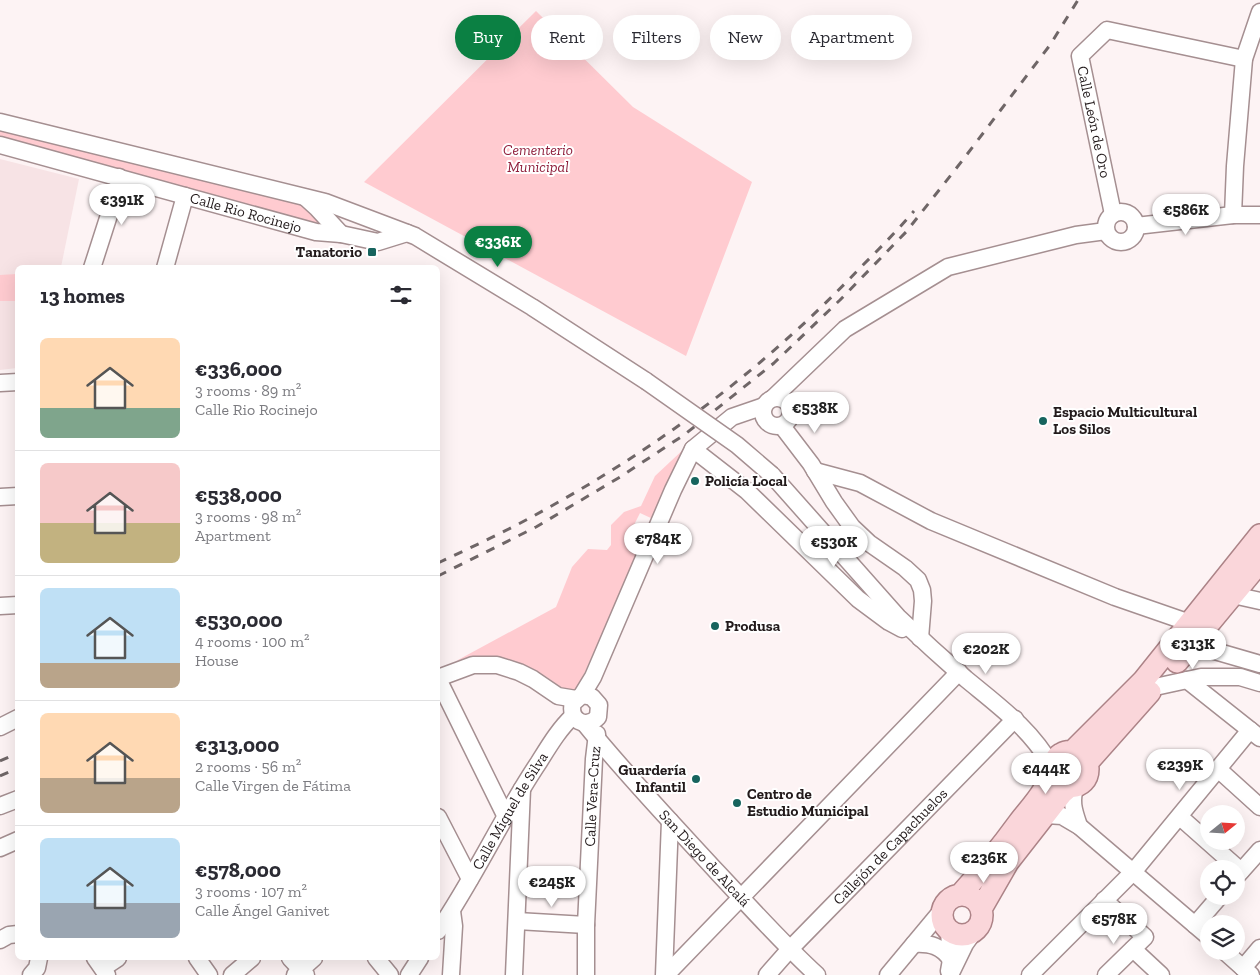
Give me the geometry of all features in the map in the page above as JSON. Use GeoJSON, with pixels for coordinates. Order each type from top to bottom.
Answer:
{"type":"FeatureCollection","features":[{"type":"Feature","properties":{"kind":"main road"},"geometry":{"type":"LineString","coordinates":[[1075,756],[1143,681],[1200,634],[1260,535]]}},
{"type":"Feature","properties":{"kind":"main road"},"geometry":{"type":"LineString","coordinates":[[1075,756],[1088,771],[1086,778],[1062,793],[1008,862],[982,909],[981,923],[972,933],[961,936],[949,931],[942,919],[943,909],[950,900],[960,895],[982,872],[1043,791],[1057,758],[1075,756],[1155,687],[1260,562]]}},
{"type":"Feature","properties":{"kind":"main road"},"geometry":{"type":"LineString","coordinates":[[1053,770],[1058,782],[1072,786]]}},
{"type":"Feature","properties":{"kind":"main road"},"geometry":{"type":"LineString","coordinates":[[960,895],[968,896],[975,900],[982,909]]}},
{"type":"Feature","properties":{"kind":"street"},"geometry":{"type":"LineString","coordinates":[[1233,215],[1244,59],[1260,12]]}},
{"type":"Feature","properties":{"kind":"street","name":"Calle León de Oro"},"geometry":{"type":"LineString","coordinates":[[1113,214],[1080,56],[1107,30],[1244,59]]}},
{"type":"Feature","properties":{"kind":"street"},"geometry":{"type":"LineString","coordinates":[[0,122],[325,202],[415,236],[532,307],[646,381],[737,445],[772,475],[879,596],[920,638],[1031,734],[1053,770]]}},
{"type":"Feature","properties":{"kind":"street","name":"Calle Rio Rocinejo"},"geometry":{"type":"LineString","coordinates":[[0,145],[316,232],[341,234],[378,242],[406,233]]}},
{"type":"Feature","properties":{"kind":"street"},"geometry":{"type":"LineString","coordinates":[[93,265],[118,187],[119,177]]}},
{"type":"Feature","properties":{"kind":"street"},"geometry":{"type":"LineString","coordinates":[[166,265],[185,196]]}},
{"type":"Feature","properties":{"kind":"street"},"geometry":{"type":"LineString","coordinates":[[304,197],[341,234]]}},
{"type":"Feature","properties":{"kind":"street"},"geometry":{"type":"LineString","coordinates":[[1121,212],[1126,212],[1133,218],[1136,226],[1134,236],[1126,242],[1116,242],[1106,231],[1107,221],[1113,214],[1121,212]]}},
{"type":"Feature","properties":{"kind":"street"},"geometry":{"type":"LineString","coordinates":[[1136,226],[1233,215],[1260,215]]}},
{"type":"Feature","properties":{"kind":"street"},"geometry":{"type":"LineString","coordinates":[[778,413],[805,368],[845,329],[948,267],[1076,236],[1106,231]]}},
{"type":"Feature","properties":{"kind":"street"},"geometry":{"type":"LineString","coordinates":[[0,383],[15,382]]}},
{"type":"Feature","properties":{"kind":"street"},"geometry":{"type":"LineString","coordinates":[[778,413],[852,527],[869,543],[905,568],[918,580],[922,590],[923,601],[920,638]]}},
{"type":"Feature","properties":{"kind":"street"},"geometry":{"type":"LineString","coordinates":[[583,709],[599,680],[596,670],[673,490],[693,449],[732,417],[778,413]]}},
{"type":"Feature","properties":{"kind":"street"},"geometry":{"type":"LineString","coordinates":[[693,449],[747,491],[858,599],[889,622],[920,638]]}},
{"type":"Feature","properties":{"kind":"street"},"geometry":{"type":"LineString","coordinates":[[813,468],[860,483],[931,521],[1115,597],[1200,634],[1260,664]]}},
{"type":"Feature","properties":{"kind":"street"},"geometry":{"type":"LineString","coordinates":[[0,498],[15,496]]}},
{"type":"Feature","properties":{"kind":"street"},"geometry":{"type":"LineString","coordinates":[[1233,595],[1260,602]]}},
{"type":"Feature","properties":{"kind":"street"},"geometry":{"type":"LineString","coordinates":[[0,606],[15,605]]}},
{"type":"Feature","properties":{"kind":"street"},"geometry":{"type":"LineString","coordinates":[[1194,679],[1206,663],[1200,634]]}},
{"type":"Feature","properties":{"kind":"street","name":"San Diego de Alcalá"},"geometry":{"type":"LineString","coordinates":[[440,678],[473,665],[497,665],[533,679],[558,696],[564,704],[583,709],[597,739],[789,950],[817,975]]}},
{"type":"Feature","properties":{"kind":"street"},"geometry":{"type":"LineString","coordinates":[[665,975],[742,898],[959,672]]}},
{"type":"Feature","properties":{"kind":"street"},"geometry":{"type":"LineString","coordinates":[[1155,687],[1194,679],[1240,677],[1260,683]]}},
{"type":"Feature","properties":{"kind":"street"},"geometry":{"type":"LineString","coordinates":[[1030,975],[1134,871],[1218,769],[1255,734],[1194,679]]}},
{"type":"Feature","properties":{"kind":"street"},"geometry":{"type":"LineString","coordinates":[[440,683],[505,815]]}},
{"type":"Feature","properties":{"kind":"street","name":"Calle Miguel de Silva"},"geometry":{"type":"LineString","coordinates":[[440,928],[452,911],[522,786],[564,724],[583,709]]}},
{"type":"Feature","properties":{"kind":"street","name":"Callejón de Capachuelos"},"geometry":{"type":"LineString","coordinates":[[766,975],[1015,719]]}},
{"type":"Feature","properties":{"kind":"street"},"geometry":{"type":"LineString","coordinates":[[1031,734],[1075,756]]}},
{"type":"Feature","properties":{"kind":"street","name":"Calle Vera-Cruz"},"geometry":{"type":"LineString","coordinates":[[586,975],[586,925],[594,760],[597,739]]}},
{"type":"Feature","properties":{"kind":"street"},"geometry":{"type":"LineString","coordinates":[[1218,769],[1260,807]]}},
{"type":"Feature","properties":{"kind":"street"},"geometry":{"type":"LineString","coordinates":[[514,975],[522,786]]}},
{"type":"Feature","properties":{"kind":"street"},"geometry":{"type":"LineString","coordinates":[[1072,786],[1072,802],[1079,826]]}},
{"type":"Feature","properties":{"kind":"street"},"geometry":{"type":"LineString","coordinates":[[0,806],[15,800]]}},
{"type":"Feature","properties":{"kind":"street"},"geometry":{"type":"LineString","coordinates":[[1046,815],[1062,816],[1079,826],[1200,929]]}},
{"type":"Feature","properties":{"kind":"street"},"geometry":{"type":"LineString","coordinates":[[1180,817],[1225,860]]}},
{"type":"Feature","properties":{"kind":"street"},"geometry":{"type":"LineString","coordinates":[[665,975],[670,820]]}},
{"type":"Feature","properties":{"kind":"street"},"geometry":{"type":"LineString","coordinates":[[440,821],[470,879]]}},
{"type":"Feature","properties":{"kind":"street"},"geometry":{"type":"LineString","coordinates":[[0,848],[15,841]]}},
{"type":"Feature","properties":{"kind":"street"},"geometry":{"type":"LineString","coordinates":[[1245,867],[1260,850]]}},
{"type":"Feature","properties":{"kind":"street"},"geometry":{"type":"LineString","coordinates":[[1104,900],[1145,938],[1106,975]]}},
{"type":"Feature","properties":{"kind":"street"},"geometry":{"type":"LineString","coordinates":[[1195,925],[1212,905]]}},
{"type":"Feature","properties":{"kind":"street"},"geometry":{"type":"LineString","coordinates":[[888,975],[943,909]]}},
{"type":"Feature","properties":{"kind":"street"},"geometry":{"type":"LineString","coordinates":[[451,975],[454,926],[452,911]]}},
{"type":"Feature","properties":{"kind":"street"},"geometry":{"type":"LineString","coordinates":[[517,921],[586,925]]}},
{"type":"Feature","properties":{"kind":"street"},"geometry":{"type":"LineString","coordinates":[[914,944],[949,931],[950,970]]}},
{"type":"Feature","properties":{"kind":"street"},"geometry":{"type":"LineString","coordinates":[[950,970],[972,933]]}},
{"type":"Feature","properties":{"kind":"street"},"geometry":{"type":"LineString","coordinates":[[0,940],[15,934]]}},
{"type":"Feature","properties":{"kind":"street"},"geometry":{"type":"LineString","coordinates":[[914,944],[938,947],[945,952],[950,970]]}},
{"type":"Feature","properties":{"kind":"street"},"geometry":{"type":"LineString","coordinates":[[1234,960],[1247,971],[1260,948]]}},
{"type":"Feature","properties":{"kind":"street"},"geometry":{"type":"LineString","coordinates":[[1133,949],[1161,975]]}},
{"type":"Feature","properties":{"kind":"street"},"geometry":{"type":"LineString","coordinates":[[31,975],[37,968],[39,960]]}},
{"type":"Feature","properties":{"kind":"street"},"geometry":{"type":"LineString","coordinates":[[102,967],[114,960]]}},
{"type":"Feature","properties":{"kind":"street"},"geometry":{"type":"LineString","coordinates":[[198,960],[206,974]]}},
{"type":"Feature","properties":{"kind":"street"},"geometry":{"type":"LineString","coordinates":[[232,975],[250,960]]}},
{"type":"Feature","properties":{"kind":"street"},"geometry":{"type":"LineString","coordinates":[[298,969],[311,960]]}},
{"type":"Feature","properties":{"kind":"street"},"geometry":{"type":"LineString","coordinates":[[378,960],[390,975]]}},
{"type":"Feature","properties":{"kind":"street"},"geometry":{"type":"LineString","coordinates":[[409,975],[419,960]]}},
{"type":"Feature","properties":{"kind":"shaded area"},"geometry":{"type":"Polygon","coordinates":[[[0,159],[79,179],[61,265],[15,265],[15,368],[0,370],[0,159]]]}},
{"type":"Feature","properties":{"kind":"green space","name":"Cementerio Municipal"},"geometry":{"type":"Polygon","coordinates":[[[536,11],[540,15],[532,15],[536,11]]]}},
{"type":"Feature","properties":{"kind":"green space","name":"Cementerio Municipal"},"geometry":{"type":"Polygon","coordinates":[[[531,16],[531,60],[586,60],[633,107],[752,182],[686,356],[364,182],[487,60],[521,60],[521,26],[531,16]]]}},
{"type":"Feature","properties":{"kind":"green space"},"geometry":{"type":"Polygon","coordinates":[[[0,127],[300,205],[316,213],[323,226],[0,141],[0,127]]]}},
{"type":"Feature","properties":{"kind":"green space"},"geometry":{"type":"Polygon","coordinates":[[[15,274],[15,301],[0,301],[0,275],[15,274]]]}},
{"type":"Feature","properties":{"kind":"green space"},"geometry":{"type":"Polygon","coordinates":[[[686,447],[653,519],[640,513],[631,531],[645,538],[575,694],[534,670],[513,661],[491,656],[479,656],[456,661],[556,607],[572,567],[588,549],[607,550],[611,545],[611,525],[624,512],[641,506],[655,476],[686,447]]]}},
{"type":"Feature","properties":{"kind":"railway"},"geometry":{"type":"LineString","coordinates":[[440,575],[536,527],[620,477],[684,435],[774,363],[840,300],[906,232],[1050,45],[1078,0]]}},
{"type":"Feature","properties":{"kind":"railway"},"geometry":{"type":"LineString","coordinates":[[440,562],[546,509],[589,484],[631,458],[712,401],[788,338],[824,304],[914,211]]}},
{"type":"Feature","properties":{"kind":"railway"},"geometry":{"type":"LineString","coordinates":[[0,761],[15,754]]}},
{"type":"Feature","properties":{"kind":"railway"},"geometry":{"type":"LineString","coordinates":[[0,776],[15,769]]}},
{"type":"Feature","properties":{"kind":"place","name":"Tanatorio"},"geometry":{"type":"Point","coordinates":[372,252]}},
{"type":"Feature","properties":{"kind":"place","name":"Espacio Multicultural Los Silos"},"geometry":{"type":"Point","coordinates":[1043,421]}},
{"type":"Feature","properties":{"kind":"place","name":"Policía Local"},"geometry":{"type":"Point","coordinates":[695,481]}},
{"type":"Feature","properties":{"kind":"place","name":"Produsa"},"geometry":{"type":"Point","coordinates":[715,626]}},
{"type":"Feature","properties":{"kind":"place","name":"Guardería Infantil"},"geometry":{"type":"Point","coordinates":[696,779]}},
{"type":"Feature","properties":{"kind":"place","name":"Centro de Estudio Municipal"},"geometry":{"type":"Point","coordinates":[737,803]}}]}
